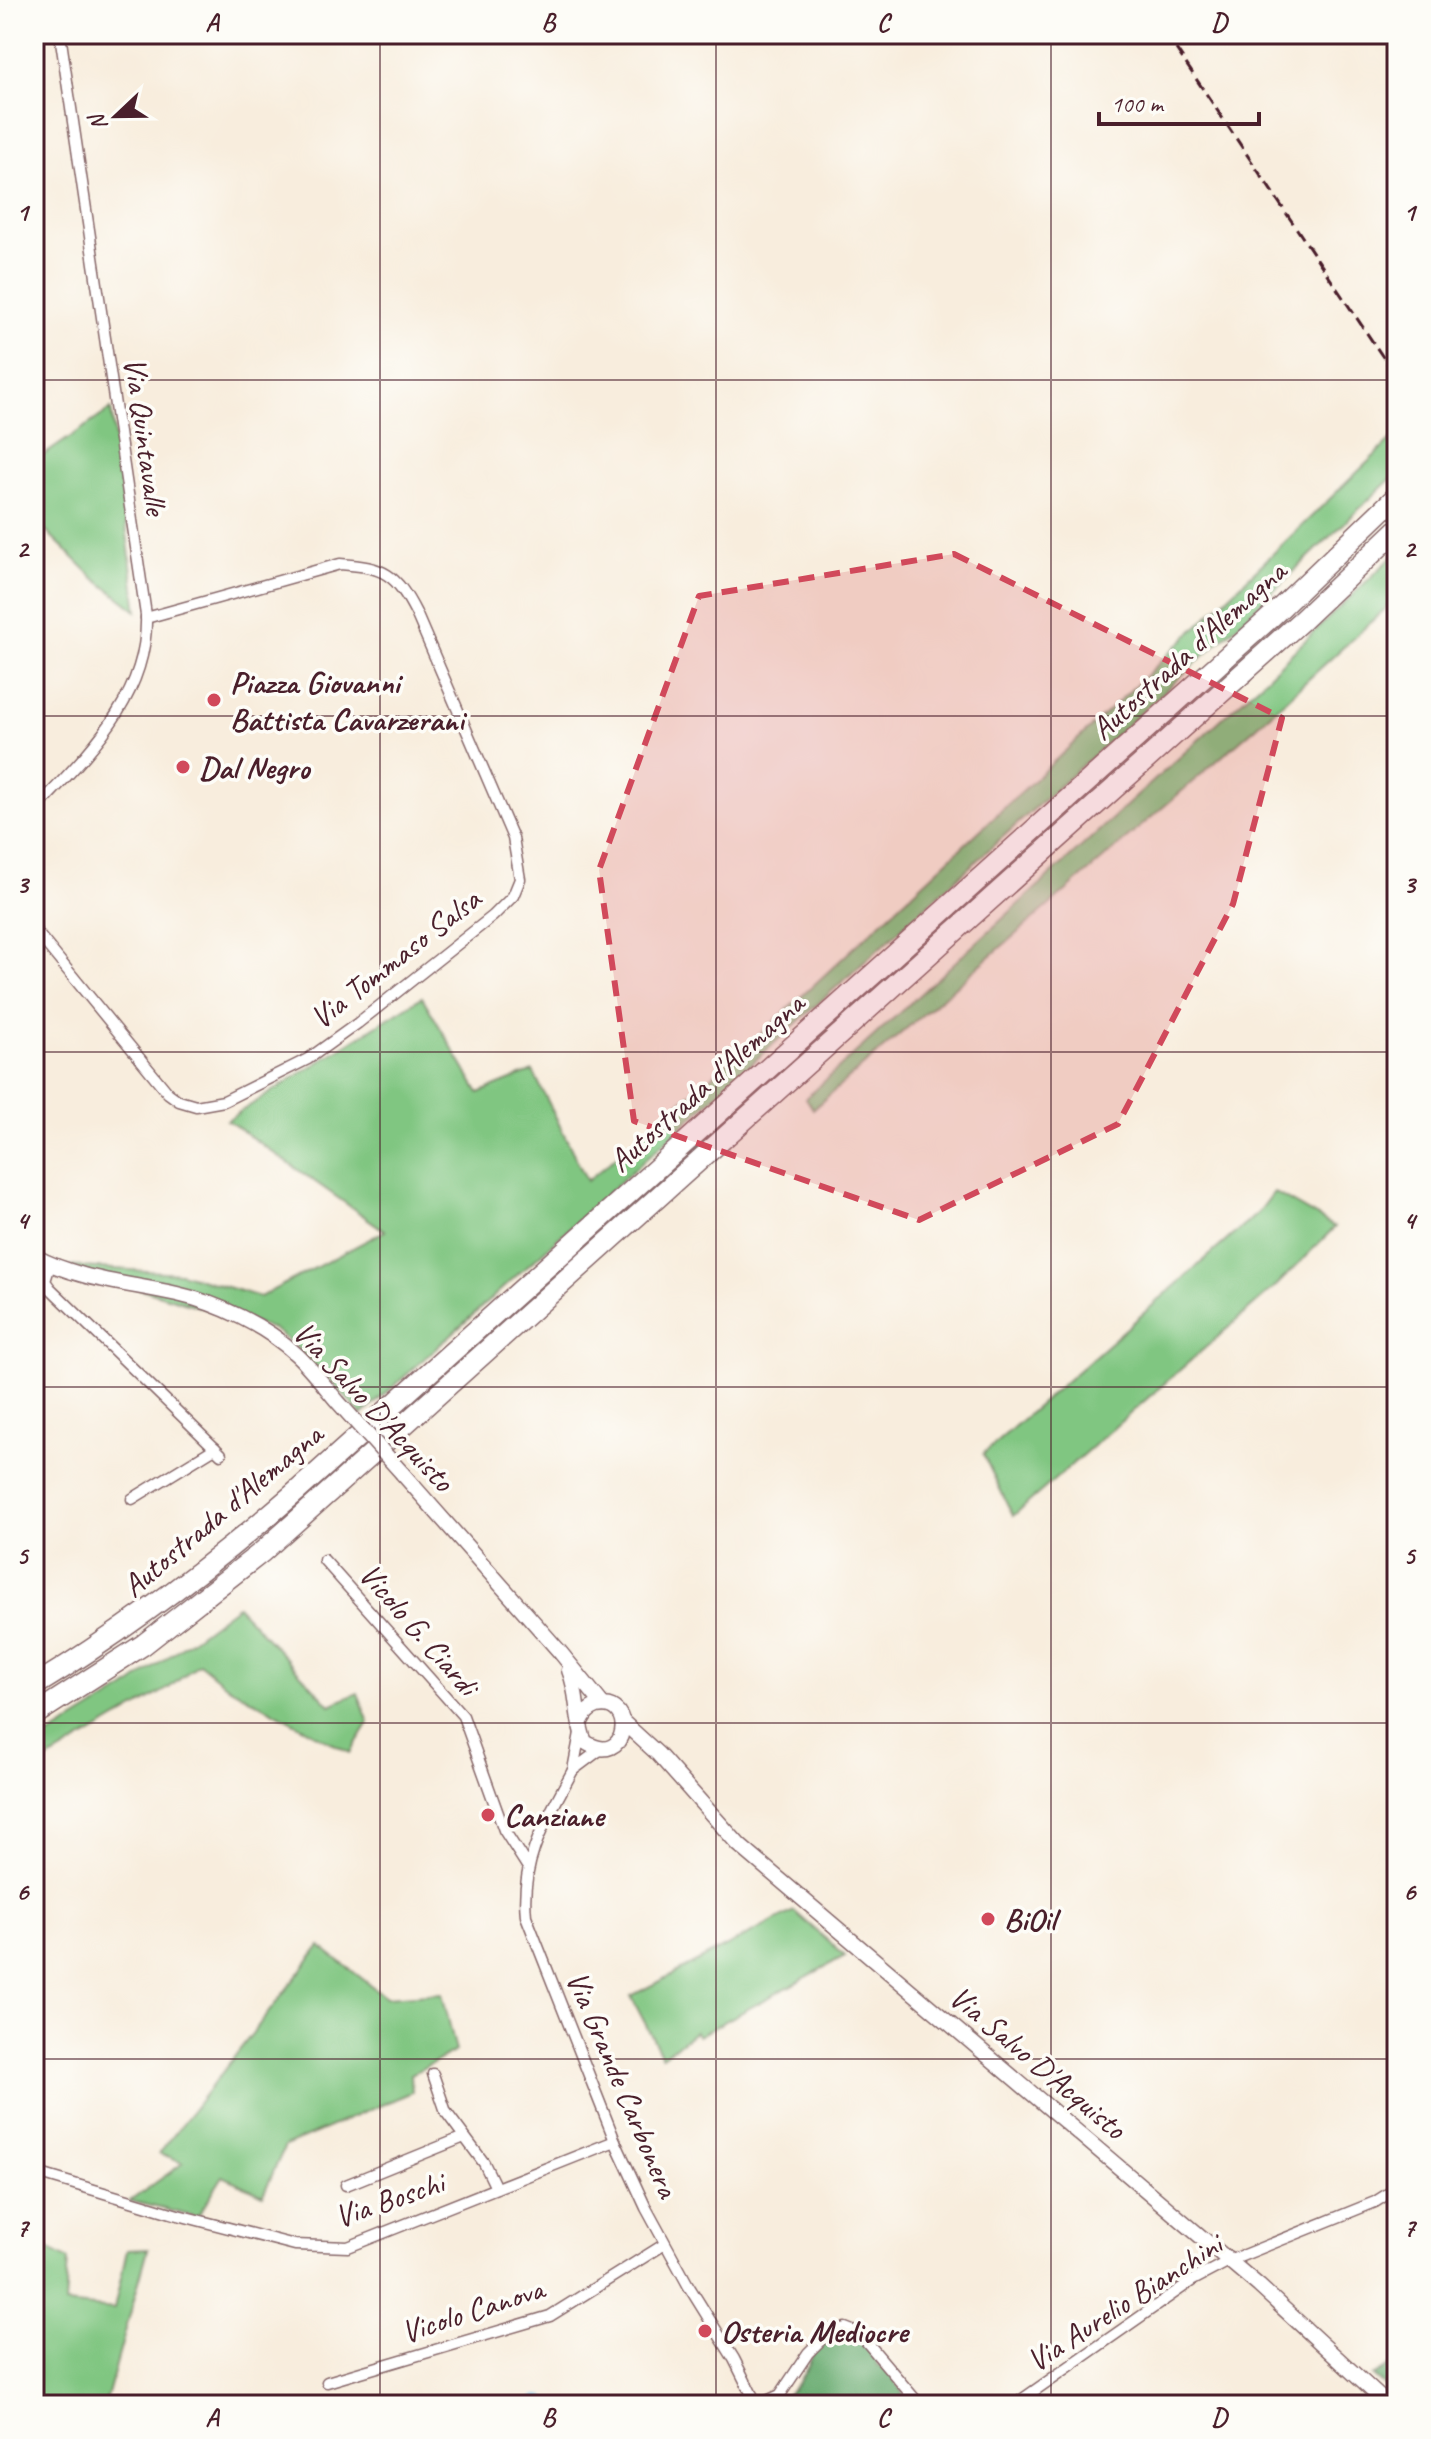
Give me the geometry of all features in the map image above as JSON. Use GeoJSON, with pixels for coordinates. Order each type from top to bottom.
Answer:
{"type":"FeatureCollection","features":[{"type":"Feature","properties":{"kind":"highway","name":"Autostrada d'Alemagna"},"geometry":{"type":"LineString","coordinates":[[34,1686],[148,1612],[261,1523],[1271,617],[1397,496]]}},
{"type":"Feature","properties":{"kind":"highway","name":"Autostrada d'Alemagna"},"geometry":{"type":"LineString","coordinates":[[34,1715],[143,1645],[262,1552],[1301,621],[1397,530]]}},
{"type":"Feature","properties":{"kind":"street","name":"Via Quintavalle"},"geometry":{"type":"LineString","coordinates":[[34,811],[104,735],[123,707],[136,678],[145,643],[146,618],[60,34]]}},
{"type":"Feature","properties":{"kind":"street","name":"Via Tommaso Salsa"},"geometry":{"type":"LineString","coordinates":[[34,929],[168,1093],[179,1101],[196,1106],[224,1101],[308,1059],[493,916],[513,896],[520,879],[513,838],[416,613],[402,586],[384,573],[362,566],[340,564],[146,618]]}},
{"type":"Feature","properties":{"kind":"street","name":"Via Salvo D'Acquisto"},"geometry":{"type":"LineString","coordinates":[[34,1256],[50,1265],[129,1286],[179,1294],[230,1312],[297,1355],[560,1652],[603,1705],[614,1709],[623,1722],[658,1754],[739,1845],[1259,2286],[1388,2405]]}},
{"type":"Feature","properties":{"kind":"street"},"geometry":{"type":"LineString","coordinates":[[50,1265],[45,1281],[50,1288],[218,1451],[132,1499]]}},
{"type":"Feature","properties":{"kind":"street","name":"Vicolo G. Ciardi"},"geometry":{"type":"LineString","coordinates":[[324,1560],[463,1716],[504,1830],[527,1866]]}},
{"type":"Feature","properties":{"kind":"street","name":"Via Salvo D'Acquisto"},"geometry":{"type":"LineString","coordinates":[[560,1652],[576,1687],[580,1728]]}},
{"type":"Feature","properties":{"kind":"street"},"geometry":{"type":"LineString","coordinates":[[603,1705],[592,1707],[584,1714],[580,1728],[585,1742],[606,1748],[636,1744],[658,1754]]}},
{"type":"Feature","properties":{"kind":"street"},"geometry":{"type":"LineString","coordinates":[[606,1748],[620,1740],[623,1722]]}},
{"type":"Feature","properties":{"kind":"street","name":"Via Grande Carbonera"},"geometry":{"type":"LineString","coordinates":[[580,1728],[573,1770],[540,1833],[527,1866],[524,1893],[526,1916],[615,2141],[665,2244],[758,2405]]}},
{"type":"Feature","properties":{"kind":"street","name":"Via Grande Carbonera"},"geometry":{"type":"LineString","coordinates":[[573,1770],[606,1748]]}},
{"type":"Feature","properties":{"kind":"street"},"geometry":{"type":"LineString","coordinates":[[433,2074],[446,2112],[484,2163],[496,2188]]}},
{"type":"Feature","properties":{"kind":"street"},"geometry":{"type":"LineString","coordinates":[[346,2185],[464,2137]]}},
{"type":"Feature","properties":{"kind":"street","name":"Via Boschi"},"geometry":{"type":"LineString","coordinates":[[34,2172],[178,2215],[295,2245],[348,2247],[615,2141]]}},
{"type":"Feature","properties":{"kind":"street","name":"Via Aurelio Bianchini"},"geometry":{"type":"LineString","coordinates":[[1014,2405],[1193,2280],[1229,2261],[1375,2202],[1397,2188]]}},
{"type":"Feature","properties":{"kind":"street","name":"Vicolo Canova"},"geometry":{"type":"LineString","coordinates":[[327,2382],[550,2316],[665,2244]]}},
{"type":"Feature","properties":{"kind":"street"},"geometry":{"type":"LineString","coordinates":[[758,2405],[780,2395],[808,2353],[829,2332],[845,2328],[860,2334],[920,2405]]}},
{"type":"Feature","properties":{"kind":"highlighted area"},"geometry":{"type":"Polygon","coordinates":[[[954,554],[1282,718],[1233,904],[1118,1124],[919,1220],[634,1121],[599,870],[699,596],[954,554]]]}},
{"type":"Feature","properties":{"kind":"green space"},"geometry":{"type":"Polygon","coordinates":[[[111,409],[137,611],[93,577],[34,522],[34,462],[111,409]]]}},
{"type":"Feature","properties":{"kind":"green space"},"geometry":{"type":"Polygon","coordinates":[[[1397,434],[1397,473],[1229,633],[362,1415],[309,1359],[273,1329],[65,1266],[180,1273],[260,1297],[385,1231],[227,1120],[422,997],[479,1093],[533,1071],[587,1181],[759,1036],[1149,673],[1397,434]]]}},
{"type":"Feature","properties":{"kind":"green space"},"geometry":{"type":"Polygon","coordinates":[[[1397,552],[1397,598],[1255,728],[813,1109],[806,1098],[1262,682],[1397,552]]]}},
{"type":"Feature","properties":{"kind":"green space"},"geometry":{"type":"Polygon","coordinates":[[[1274,1192],[1335,1227],[1277,1285],[1013,1516],[983,1454],[1258,1213],[1274,1192]]]}},
{"type":"Feature","properties":{"kind":"green space"},"geometry":{"type":"Polygon","coordinates":[[[237,1606],[330,1705],[358,1693],[369,1723],[350,1753],[230,1688],[199,1663],[169,1688],[34,1768],[34,1745],[125,1689],[237,1606]]]}},
{"type":"Feature","properties":{"kind":"green space"},"geometry":{"type":"Polygon","coordinates":[[[794,1911],[845,1956],[698,2036],[695,2032],[662,2056],[631,1996],[794,1911]]]}},
{"type":"Feature","properties":{"kind":"green space"},"geometry":{"type":"Polygon","coordinates":[[[320,1946],[386,1997],[442,1993],[456,2051],[411,2074],[412,2092],[285,2146],[263,2195],[223,2176],[197,2217],[130,2201],[183,2163],[159,2154],[320,1946]]]}},
{"type":"Feature","properties":{"kind":"green space"},"geometry":{"type":"Polygon","coordinates":[[[34,2240],[68,2260],[65,2304],[114,2309],[127,2250],[148,2249],[105,2405],[34,2405],[34,2240]]]}},
{"type":"Feature","properties":{"kind":"green space"},"geometry":{"type":"Polygon","coordinates":[[[824,2322],[861,2325],[876,2347],[877,2364],[891,2374],[910,2405],[774,2405],[801,2378],[812,2358],[824,2322]]]}},
{"type":"Feature","properties":{"kind":"green space"},"geometry":{"type":"Polygon","coordinates":[[[1397,2361],[1397,2397],[1373,2376],[1397,2361]]]}},
{"type":"Feature","properties":{"kind":"railway"},"geometry":{"type":"LineString","coordinates":[[1166,34],[1397,378]]}},
{"type":"Feature","properties":{"kind":"place","name":"Piazza Giovanni Battista Cavarzerani"},"geometry":{"type":"Point","coordinates":[214,700]}},
{"type":"Feature","properties":{"kind":"place","name":"Dal Negro"},"geometry":{"type":"Point","coordinates":[183,767]}},
{"type":"Feature","properties":{"kind":"place","name":"Canziane"},"geometry":{"type":"Point","coordinates":[488,1815]}},
{"type":"Feature","properties":{"kind":"place","name":"BiOil"},"geometry":{"type":"Point","coordinates":[988,1919]}},
{"type":"Feature","properties":{"kind":"place","name":"Osteria Mediocre"},"geometry":{"type":"Point","coordinates":[705,2331]}}]}
